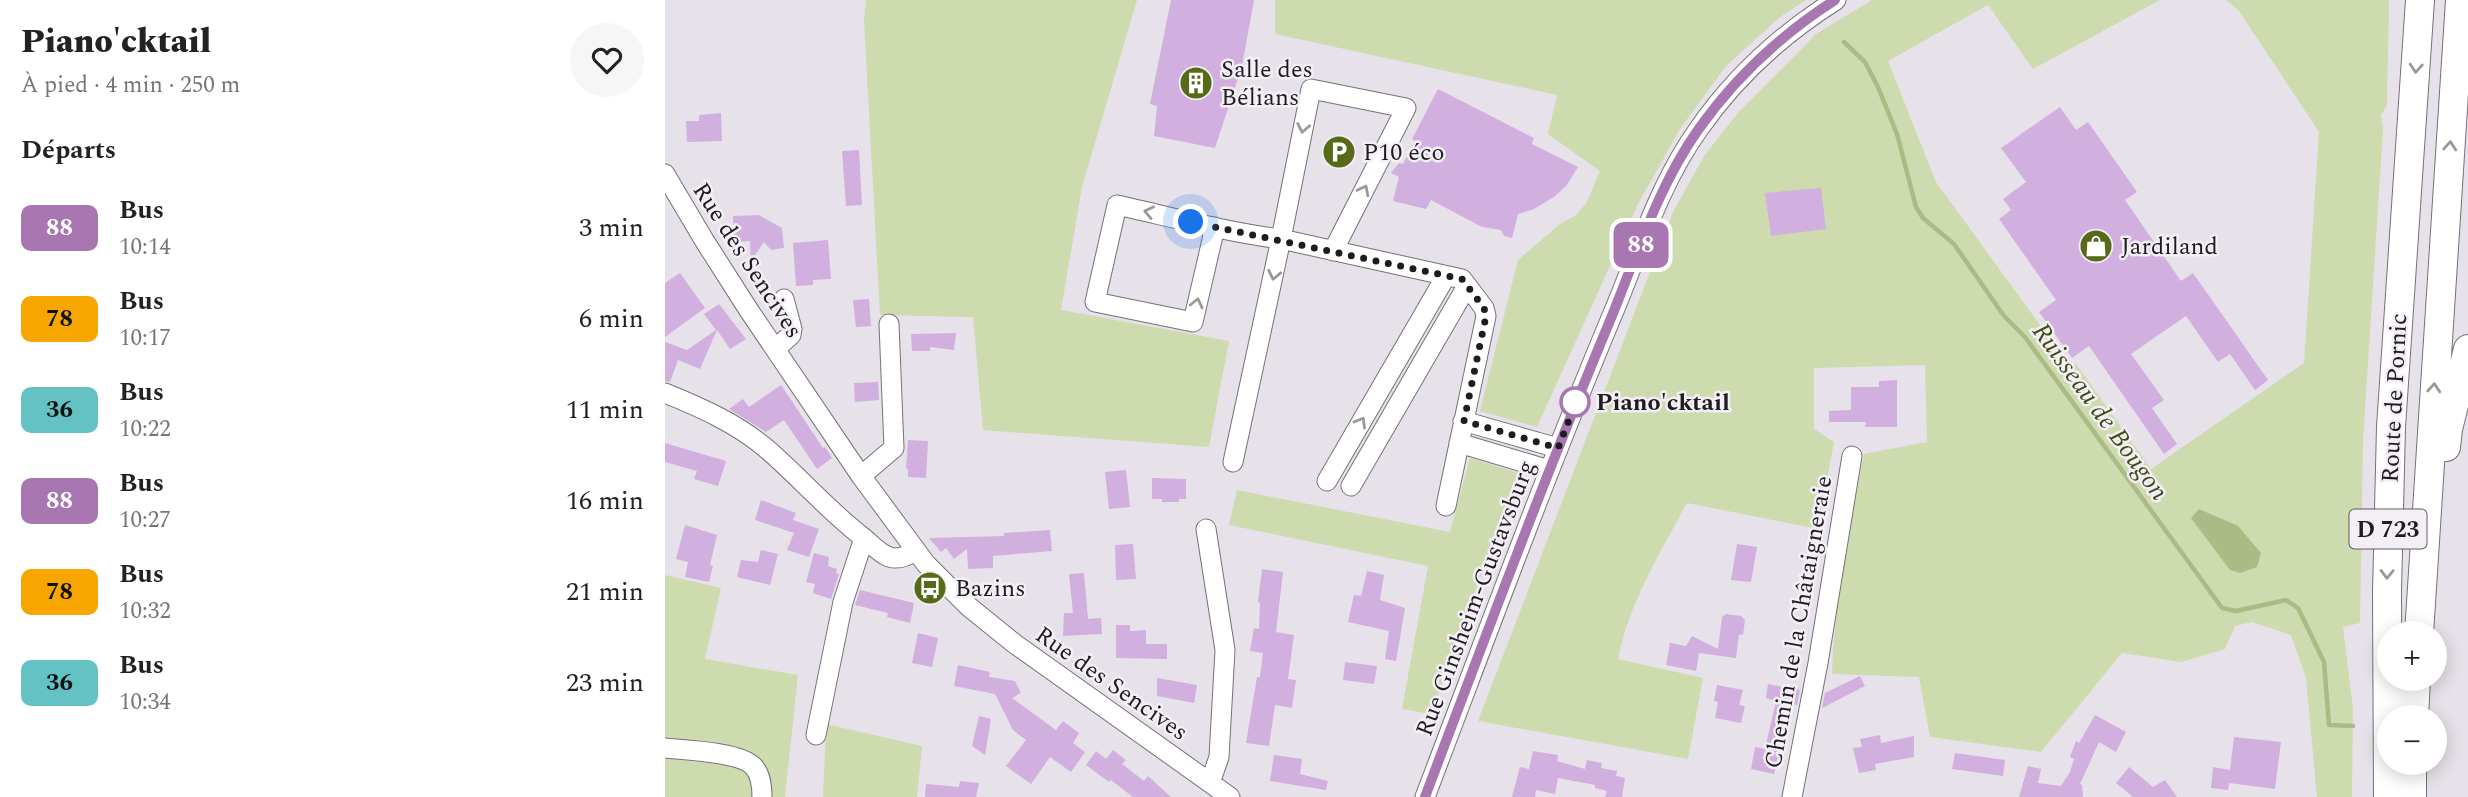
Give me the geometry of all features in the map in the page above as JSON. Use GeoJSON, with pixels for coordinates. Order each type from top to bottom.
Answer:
{"type":"FeatureCollection","features":[{"type":"Feature","properties":{"kind":"highway","name":"Route de Pornic"},"geometry":{"type":"LineString","coordinates":[[2388,797],[2387,592],[2391,427],[2420,0]]}},
{"type":"Feature","properties":{"kind":"highway","name":"Route de Pornic"},"geometry":{"type":"LineString","coordinates":[[2420,621],[2460,0]]}},
{"type":"Feature","properties":{"kind":"highway"},"geometry":{"type":"LineString","coordinates":[[2426,529],[2440,507],[2448,429],[2468,349]]}},
{"type":"Feature","properties":{"kind":"highway"},"geometry":{"type":"LineString","coordinates":[[2411,797],[2412,775]]}},
{"type":"Feature","properties":{"kind":"street","name":"Rue Ginsheim-Gustavsburg"},"geometry":{"type":"LineString","coordinates":[[1425,797],[1549,470],[1667,182],[1685,150],[1718,105],[1765,54],[1785,36],[1836,0]]}},
{"type":"Feature","properties":{"kind":"street"},"geometry":{"type":"LineString","coordinates":[[1233,462],[1311,89],[1406,108],[1333,251]]}},
{"type":"Feature","properties":{"kind":"street","name":"Rue des Sencives"},"geometry":{"type":"LineString","coordinates":[[665,174],[704,240],[861,476],[915,551],[948,588],[1015,644],[1230,797]]}},
{"type":"Feature","properties":{"kind":"street"},"geometry":{"type":"LineString","coordinates":[[1215,227],[1193,323],[1095,302],[1117,205],[1462,279],[1484,308],[1486,316],[1445,506]]}},
{"type":"Feature","properties":{"kind":"street"},"geometry":{"type":"LineString","coordinates":[[1327,481],[1446,276]]}},
{"type":"Feature","properties":{"kind":"street"},"geometry":{"type":"LineString","coordinates":[[1351,486],[1467,286]]}},
{"type":"Feature","properties":{"kind":"street"},"geometry":{"type":"LineString","coordinates":[[775,349],[791,335],[792,329],[784,299]]}},
{"type":"Feature","properties":{"kind":"street"},"geometry":{"type":"LineString","coordinates":[[861,476],[894,448],[889,324]]}},
{"type":"Feature","properties":{"kind":"street"},"geometry":{"type":"LineString","coordinates":[[665,393],[704,408],[737,427],[768,450],[838,518],[886,556],[897,558],[915,551]]}},
{"type":"Feature","properties":{"kind":"street"},"geometry":{"type":"LineString","coordinates":[[1464,421],[1558,448]]}},
{"type":"Feature","properties":{"kind":"street"},"geometry":{"type":"LineString","coordinates":[[1459,443],[1549,470]]}},
{"type":"Feature","properties":{"kind":"street","name":"Chemin de la Châtaigneraie"},"geometry":{"type":"LineString","coordinates":[[1792,797],[1818,663],[1852,456]]}},
{"type":"Feature","properties":{"kind":"street"},"geometry":{"type":"LineString","coordinates":[[1206,529],[1225,650],[1219,757],[1210,783]]}},
{"type":"Feature","properties":{"kind":"street"},"geometry":{"type":"LineString","coordinates":[[816,735],[843,602],[864,538]]}},
{"type":"Feature","properties":{"kind":"street"},"geometry":{"type":"LineString","coordinates":[[665,748],[748,762],[755,767],[761,778],[762,797]]}},
{"type":"Feature","properties":{"kind":"shaded area"},"geometry":{"type":"Polygon","coordinates":[[[866,0],[1137,0],[1082,187],[1061,310],[1229,341],[1209,447],[983,430],[973,317],[880,315],[864,21],[866,0]]]}},
{"type":"Feature","properties":{"kind":"shaded area"},"geometry":{"type":"Polygon","coordinates":[[[1275,0],[1806,0],[1780,17],[1726,66],[1680,129],[1638,204],[1537,427],[1480,411],[1518,260],[1560,224],[1576,215],[1587,202],[1600,171],[1548,134],[1557,95],[1275,34],[1275,0]]]}},
{"type":"Feature","properties":{"kind":"shaded area"},"geometry":{"type":"Polygon","coordinates":[[[1872,0],[2160,0],[2033,69],[1988,5],[1888,61],[1936,182],[2069,365],[2076,364],[2151,469],[2304,363],[2319,132],[2239,11],[2226,0],[2389,0],[2387,105],[2381,115],[2383,129],[2363,441],[2360,623],[2343,627],[2353,709],[2352,797],[2317,797],[2306,678],[2291,635],[2252,622],[2235,626],[2225,649],[2181,662],[2122,653],[2041,752],[1930,737],[1919,677],[1832,674],[1839,591],[1864,454],[1927,442],[1925,365],[1814,368],[1814,429],[1834,442],[1818,529],[1687,503],[1638,598],[1618,659],[1703,678],[1688,759],[1478,721],[1673,212],[1704,156],[1737,114],[1816,34],[1872,0]]]}},
{"type":"Feature","properties":{"kind":"shaded area"},"geometry":{"type":"Polygon","coordinates":[[[1470,458],[1518,473],[1431,714],[1402,709],[1428,566],[1229,525],[1237,490],[1450,532],[1470,458]]]}},
{"type":"Feature","properties":{"kind":"shaded area"},"geometry":{"type":"Polygon","coordinates":[[[2199,509],[2238,526],[2261,553],[2257,567],[2240,573],[2230,570],[2191,518],[2199,509]]]}},
{"type":"Feature","properties":{"kind":"shaded area"},"geometry":{"type":"Polygon","coordinates":[[[665,575],[721,588],[705,659],[798,675],[785,797],[665,797],[665,575]]]}},
{"type":"Feature","properties":{"kind":"shaded area"},"geometry":{"type":"Polygon","coordinates":[[[826,724],[922,746],[917,797],[823,797],[826,724]]]}},
{"type":"Feature","properties":{"kind":"building","name":"Salle des Bélians"},"geometry":{"type":"Polygon","coordinates":[[[1171,0],[1254,0],[1242,66],[1215,148],[1154,136],[1157,106],[1150,104],[1171,0]]]}},
{"type":"Feature","properties":{"kind":"building"},"geometry":{"type":"Polygon","coordinates":[[[1438,89],[1534,138],[1532,144],[1578,167],[1566,186],[1554,197],[1534,209],[1518,214],[1512,238],[1504,236],[1501,230],[1482,227],[1431,200],[1426,209],[1393,201],[1399,177],[1391,173],[1399,163],[1403,164],[1415,141],[1412,139],[1438,89]]]}},
{"type":"Feature","properties":{"kind":"building","name":"Jardiland"},"geometry":{"type":"Polygon","coordinates":[[[2060,107],[2076,130],[2088,122],[2137,192],[2125,200],[2181,281],[2193,273],[2268,380],[2255,390],[2230,354],[2218,362],[2186,316],[2131,354],[2164,400],[2152,408],[2177,444],[2164,454],[2089,346],[2072,358],[2039,312],[2056,300],[1999,219],[2011,210],[2003,199],[2026,182],[2001,148],[2060,107]]]}},
{"type":"Feature","properties":{"kind":"building"},"geometry":{"type":"Polygon","coordinates":[[[721,113],[722,141],[687,142],[686,121],[699,121],[699,115],[721,113]]]}},
{"type":"Feature","properties":{"kind":"building"},"geometry":{"type":"Polygon","coordinates":[[[859,150],[862,205],[846,206],[842,151],[859,150]]]}},
{"type":"Feature","properties":{"kind":"building"},"geometry":{"type":"Polygon","coordinates":[[[1821,188],[1826,229],[1771,236],[1765,193],[1821,188]]]}},
{"type":"Feature","properties":{"kind":"building"},"geometry":{"type":"Polygon","coordinates":[[[759,215],[782,228],[784,248],[771,250],[764,242],[751,261],[750,241],[734,242],[733,216],[759,215]]]}},
{"type":"Feature","properties":{"kind":"building"},"geometry":{"type":"Polygon","coordinates":[[[828,240],[831,279],[813,280],[813,285],[796,286],[793,243],[828,240]]]}},
{"type":"Feature","properties":{"kind":"building"},"geometry":{"type":"Polygon","coordinates":[[[680,273],[705,308],[665,337],[665,283],[680,273]]]}},
{"type":"Feature","properties":{"kind":"building"},"geometry":{"type":"Polygon","coordinates":[[[869,299],[871,326],[856,327],[853,300],[869,299]]]}},
{"type":"Feature","properties":{"kind":"building"},"geometry":{"type":"Polygon","coordinates":[[[719,304],[746,339],[730,349],[717,330],[700,369],[678,360],[670,382],[665,381],[665,342],[687,350],[716,330],[704,314],[719,304]]]}},
{"type":"Feature","properties":{"kind":"building"},"geometry":{"type":"Polygon","coordinates":[[[956,333],[954,350],[930,347],[930,351],[912,351],[911,334],[956,333]]]}},
{"type":"Feature","properties":{"kind":"building"},"geometry":{"type":"Polygon","coordinates":[[[1897,380],[1897,427],[1865,427],[1866,422],[1829,422],[1829,411],[1851,410],[1851,387],[1879,387],[1879,381],[1897,380]]]}},
{"type":"Feature","properties":{"kind":"building"},"geometry":{"type":"Polygon","coordinates":[[[878,382],[879,400],[855,402],[854,383],[878,382]]]}},
{"type":"Feature","properties":{"kind":"building"},"geometry":{"type":"Polygon","coordinates":[[[781,385],[832,458],[817,469],[784,420],[766,432],[729,409],[743,399],[749,407],[781,385]]]}},
{"type":"Feature","properties":{"kind":"building"},"geometry":{"type":"Polygon","coordinates":[[[908,440],[928,441],[926,478],[908,477],[908,440]]]}},
{"type":"Feature","properties":{"kind":"building"},"geometry":{"type":"Polygon","coordinates":[[[665,443],[726,461],[718,486],[694,479],[697,471],[665,462],[665,443]]]}},
{"type":"Feature","properties":{"kind":"building"},"geometry":{"type":"Polygon","coordinates":[[[1126,470],[1130,507],[1109,509],[1105,472],[1126,470]]]}},
{"type":"Feature","properties":{"kind":"building"},"geometry":{"type":"Polygon","coordinates":[[[1152,478],[1186,479],[1186,499],[1179,499],[1179,502],[1162,502],[1162,499],[1152,499],[1152,478]]]}},
{"type":"Feature","properties":{"kind":"building"},"geometry":{"type":"Polygon","coordinates":[[[761,500],[796,513],[793,520],[819,529],[809,557],[787,550],[794,533],[755,520],[761,500]]]}},
{"type":"Feature","properties":{"kind":"building"},"geometry":{"type":"Polygon","coordinates":[[[685,525],[717,535],[709,582],[685,577],[688,562],[676,559],[685,525]]]}},
{"type":"Feature","properties":{"kind":"building"},"geometry":{"type":"Polygon","coordinates":[[[1050,530],[1052,551],[993,556],[993,568],[968,569],[967,549],[954,559],[946,548],[941,552],[929,538],[1004,536],[1004,533],[1050,530]]]}},
{"type":"Feature","properties":{"kind":"building"},"geometry":{"type":"Polygon","coordinates":[[[1133,544],[1136,579],[1116,580],[1115,545],[1133,544]]]}},
{"type":"Feature","properties":{"kind":"building"},"geometry":{"type":"Polygon","coordinates":[[[1737,544],[1757,547],[1751,582],[1731,580],[1737,544]]]}},
{"type":"Feature","properties":{"kind":"building"},"geometry":{"type":"Polygon","coordinates":[[[761,550],[778,554],[770,585],[737,577],[741,560],[758,562],[761,550]]]}},
{"type":"Feature","properties":{"kind":"building"},"geometry":{"type":"Polygon","coordinates":[[[814,553],[829,557],[828,566],[837,569],[836,573],[839,574],[831,599],[813,593],[815,584],[806,582],[814,553]]]}},
{"type":"Feature","properties":{"kind":"building"},"geometry":{"type":"Polygon","coordinates":[[[1262,569],[1283,572],[1276,632],[1294,635],[1288,679],[1296,680],[1292,708],[1275,705],[1269,746],[1246,743],[1263,653],[1250,651],[1254,628],[1259,629],[1258,602],[1262,569]]]}},
{"type":"Feature","properties":{"kind":"building"},"geometry":{"type":"Polygon","coordinates":[[[1367,571],[1384,575],[1380,600],[1405,608],[1396,661],[1385,659],[1389,631],[1348,622],[1354,595],[1361,596],[1367,571]]]}},
{"type":"Feature","properties":{"kind":"building"},"geometry":{"type":"Polygon","coordinates":[[[1084,573],[1088,619],[1101,618],[1102,634],[1063,636],[1064,613],[1073,613],[1069,574],[1084,573]]]}},
{"type":"Feature","properties":{"kind":"building"},"geometry":{"type":"Polygon","coordinates":[[[860,590],[914,603],[910,623],[887,617],[888,613],[855,605],[860,590]]]}},
{"type":"Feature","properties":{"kind":"building"},"geometry":{"type":"Polygon","coordinates":[[[1726,614],[1741,616],[1745,620],[1743,635],[1739,634],[1736,658],[1699,653],[1696,671],[1666,665],[1670,643],[1686,646],[1692,636],[1718,649],[1722,617],[1726,614]]]}},
{"type":"Feature","properties":{"kind":"building"},"geometry":{"type":"Polygon","coordinates":[[[1116,625],[1130,625],[1130,631],[1146,630],[1146,644],[1167,644],[1167,659],[1116,658],[1116,625]]]}},
{"type":"Feature","properties":{"kind":"building"},"geometry":{"type":"Polygon","coordinates":[[[918,633],[938,638],[932,667],[912,663],[918,633]]]}},
{"type":"Feature","properties":{"kind":"building"},"geometry":{"type":"Polygon","coordinates":[[[1345,662],[1377,666],[1374,684],[1343,680],[1345,662]]]}},
{"type":"Feature","properties":{"kind":"building"},"geometry":{"type":"Polygon","coordinates":[[[958,665],[990,672],[989,677],[1015,681],[1021,693],[1012,698],[1056,730],[1063,721],[1079,733],[1073,743],[1085,752],[1071,772],[1050,757],[1031,784],[1006,766],[1026,740],[1013,730],[995,694],[954,686],[958,665]]]}},
{"type":"Feature","properties":{"kind":"building"},"geometry":{"type":"Polygon","coordinates":[[[1860,676],[1865,686],[1822,708],[1825,693],[1860,676]]]}},
{"type":"Feature","properties":{"kind":"building"},"geometry":{"type":"Polygon","coordinates":[[[1157,678],[1197,685],[1194,703],[1157,696],[1157,678]]]}},
{"type":"Feature","properties":{"kind":"building"},"geometry":{"type":"Polygon","coordinates":[[[1768,684],[1800,690],[1797,705],[1790,704],[1774,774],[1751,769],[1755,747],[1765,749],[1776,701],[1766,698],[1768,684]]]}},
{"type":"Feature","properties":{"kind":"building"},"geometry":{"type":"Polygon","coordinates":[[[1717,685],[1743,690],[1739,705],[1745,706],[1741,723],[1715,718],[1717,685]]]}},
{"type":"Feature","properties":{"kind":"building"},"geometry":{"type":"Polygon","coordinates":[[[2095,715],[2126,732],[2116,752],[2099,742],[2080,784],[2083,797],[2019,797],[2028,766],[2041,769],[2038,783],[2061,786],[2070,772],[2074,759],[2070,757],[2076,741],[2079,743],[2095,715]]]}},
{"type":"Feature","properties":{"kind":"building"},"geometry":{"type":"Polygon","coordinates":[[[979,716],[991,719],[985,755],[972,746],[979,716]]]}},
{"type":"Feature","properties":{"kind":"building"},"geometry":{"type":"Polygon","coordinates":[[[1880,735],[1881,743],[1914,736],[1914,757],[1875,764],[1876,770],[1859,773],[1853,748],[1862,747],[1860,739],[1880,735]]]}},
{"type":"Feature","properties":{"kind":"building"},"geometry":{"type":"Polygon","coordinates":[[[2234,737],[2281,742],[2275,789],[2229,783],[2228,790],[2211,788],[2213,767],[2230,770],[2234,737]]]}},
{"type":"Feature","properties":{"kind":"building"},"geometry":{"type":"Polygon","coordinates":[[[1113,750],[1126,760],[1122,764],[1144,781],[1148,776],[1171,797],[1133,797],[1086,765],[1096,751],[1106,759],[1113,750]]]}},
{"type":"Feature","properties":{"kind":"building"},"geometry":{"type":"Polygon","coordinates":[[[1533,751],[1558,755],[1557,761],[1585,769],[1587,760],[1602,763],[1601,768],[1617,771],[1616,776],[1625,778],[1622,797],[1605,797],[1607,791],[1595,788],[1595,785],[1558,778],[1555,794],[1536,790],[1535,797],[1512,797],[1520,767],[1529,769],[1533,751]]]}},
{"type":"Feature","properties":{"kind":"building"},"geometry":{"type":"Polygon","coordinates":[[[1955,753],[2005,760],[2003,776],[1952,769],[1955,753]]]}},
{"type":"Feature","properties":{"kind":"building"},"geometry":{"type":"Polygon","coordinates":[[[1274,755],[1302,759],[1300,774],[1328,781],[1326,790],[1270,781],[1274,755]]]}},
{"type":"Feature","properties":{"kind":"building"},"geometry":{"type":"Polygon","coordinates":[[[2129,767],[2153,787],[2165,780],[2177,797],[2133,797],[2116,783],[2129,767]]]}},
{"type":"Feature","properties":{"kind":"building"},"geometry":{"type":"Polygon","coordinates":[[[960,781],[979,783],[976,797],[925,797],[926,784],[959,787],[960,781]]]}},
{"type":"Feature","properties":{"kind":"waterway","name":"Ruisseau de Bougon"},"geometry":{"type":"LineString","coordinates":[[1844,42],[1865,62],[1878,87],[1897,134],[1916,207],[1923,218],[1954,244],[2004,316],[2025,337],[2222,608],[2236,611],[2286,600],[2298,608],[2324,662],[2329,725],[2353,726]]}},
{"type":"Feature","properties":{"kind":"bus line","name":"88"},"geometry":{"type":"LineString","coordinates":[[1425,797],[1569,419],[1667,182],[1698,130],[1741,79],[1785,36],[1835,0]]}},
{"type":"Feature","properties":{"kind":"place","name":"Salle des Bélians"},"geometry":{"type":"Point","coordinates":[1196,83]}},
{"type":"Feature","properties":{"kind":"place","name":"P10 éco"},"geometry":{"type":"Point","coordinates":[1339,152]}},
{"type":"Feature","properties":{"kind":"place","name":"Jardiland"},"geometry":{"type":"Point","coordinates":[2096,246]}},
{"type":"Feature","properties":{"kind":"place","name":"Piano'cktail"},"geometry":{"type":"Point","coordinates":[1575,402]}},
{"type":"Feature","properties":{"kind":"place","name":"Bazins"},"geometry":{"type":"Point","coordinates":[930,588]}},
{"type":"Feature","properties":{"kind":"route"},"geometry":{"type":"LineString","coordinates":[[1191,222],[1462,279],[1484,308],[1486,316],[1464,421],[1558,448],[1578,397],[1575,402]]}}]}
